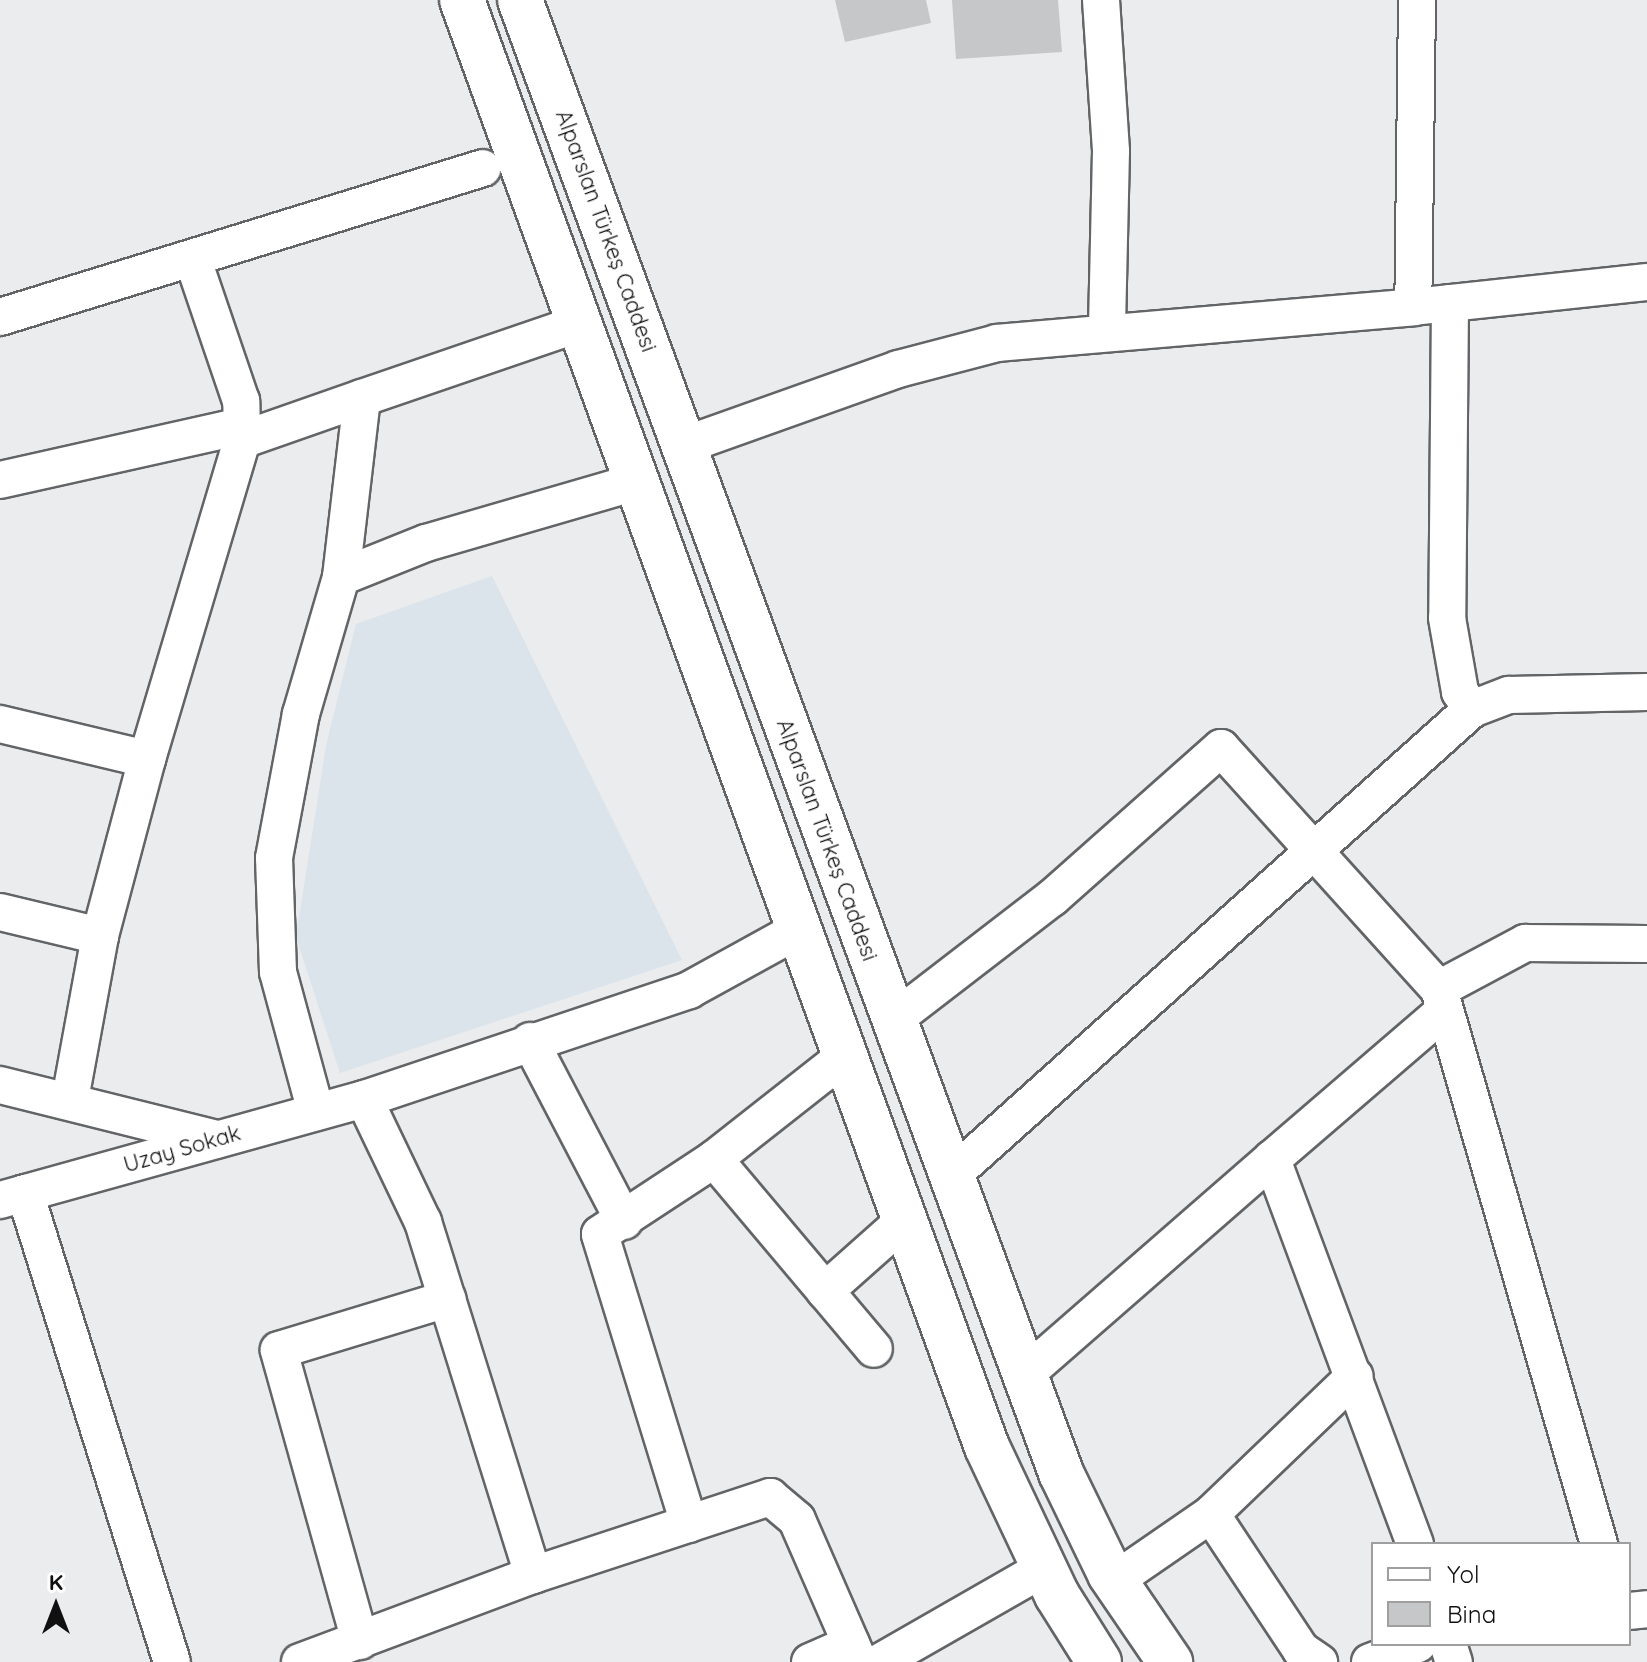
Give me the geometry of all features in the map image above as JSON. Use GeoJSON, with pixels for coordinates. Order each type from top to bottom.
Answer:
{"type":"FeatureCollection","features":[{"type":"Feature","properties":{"kind":"street"},"geometry":{"type":"LineString","coordinates":[[462,0],[987,1447],[1044,1568],[1099,1662]]}},
{"type":"Feature","properties":{"kind":"street","name":"Alparslan Türkeş Caddesi"},"geometry":{"type":"LineString","coordinates":[[520,0],[1023,1376],[1114,1581],[1170,1662]]}},
{"type":"Feature","properties":{"kind":"street"},"geometry":{"type":"LineString","coordinates":[[1101,0],[1111,151],[1107,333]]}},
{"type":"Feature","properties":{"kind":"street"},"geometry":{"type":"LineString","coordinates":[[1413,307],[1417,0]]}},
{"type":"Feature","properties":{"kind":"street"},"geometry":{"type":"LineString","coordinates":[[0,317],[193,260],[483,168]]}},
{"type":"Feature","properties":{"kind":"street"},"geometry":{"type":"LineString","coordinates":[[70,1099],[100,936],[147,759],[242,433],[241,401],[193,260]]}},
{"type":"Feature","properties":{"kind":"street"},"geometry":{"type":"LineString","coordinates":[[685,445],[969,350],[1107,333],[1413,307],[1647,282]]}},
{"type":"Feature","properties":{"kind":"street"},"geometry":{"type":"LineString","coordinates":[[1450,303],[1447,618],[1455,678],[1472,709]]}},
{"type":"Feature","properties":{"kind":"street"},"geometry":{"type":"LineString","coordinates":[[0,480],[242,433],[362,398],[578,324]]}},
{"type":"Feature","properties":{"kind":"street"},"geometry":{"type":"LineString","coordinates":[[316,1112],[278,972],[274,858],[301,714],[341,577],[362,398]]}},
{"type":"Feature","properties":{"kind":"street"},"geometry":{"type":"LineString","coordinates":[[341,577],[426,543],[615,488]]}},
{"type":"Feature","properties":{"kind":"street"},"geometry":{"type":"LineString","coordinates":[[951,1176],[1320,851],[1472,709],[1509,695],[1647,692]]}},
{"type":"Feature","properties":{"kind":"street"},"geometry":{"type":"LineString","coordinates":[[0,724],[147,759]]}},
{"type":"Feature","properties":{"kind":"street"},"geometry":{"type":"LineString","coordinates":[[892,1021],[1052,898],[1221,748],[1320,851],[1442,1000],[1521,1254],[1598,1542]]}},
{"type":"Feature","properties":{"kind":"street"},"geometry":{"type":"LineString","coordinates":[[0,912],[100,936]]}},
{"type":"Feature","properties":{"kind":"street","name":"Uzay Sokak"},"geometry":{"type":"LineString","coordinates":[[12,1196],[364,1099],[689,990],[800,929]]}},
{"type":"Feature","properties":{"kind":"street"},"geometry":{"type":"LineString","coordinates":[[1023,1376],[1272,1159],[1442,1000],[1525,943],[1647,944]]}},
{"type":"Feature","properties":{"kind":"street"},"geometry":{"type":"LineString","coordinates":[[530,1041],[624,1221]]}},
{"type":"Feature","properties":{"kind":"street"},"geometry":{"type":"LineString","coordinates":[[689,1524],[600,1234],[714,1159],[845,1056]]}},
{"type":"Feature","properties":{"kind":"street"},"geometry":{"type":"LineString","coordinates":[[0,1085],[70,1099],[217,1139]]}},
{"type":"Feature","properties":{"kind":"street"},"geometry":{"type":"LineString","coordinates":[[364,1099],[423,1222],[533,1575]]}},
{"type":"Feature","properties":{"kind":"street"},"geometry":{"type":"LineString","coordinates":[[714,1159],[874,1349]]}},
{"type":"Feature","properties":{"kind":"street"},"geometry":{"type":"LineString","coordinates":[[1272,1159],[1414,1542]]}},
{"type":"Feature","properties":{"kind":"street"},"geometry":{"type":"LineString","coordinates":[[12,1196],[172,1662]]}},
{"type":"Feature","properties":{"kind":"street"},"geometry":{"type":"LineString","coordinates":[[825,1291],[905,1220]]}},
{"type":"Feature","properties":{"kind":"street"},"geometry":{"type":"LineString","coordinates":[[360,1641],[279,1350],[447,1299]]}},
{"type":"Feature","properties":{"kind":"street"},"geometry":{"type":"LineString","coordinates":[[1114,1581],[1211,1514],[1355,1376]]}},
{"type":"Feature","properties":{"kind":"street"},"geometry":{"type":"LineString","coordinates":[[300,1662],[533,1575],[770,1497],[789,1508],[863,1656]]}},
{"type":"Feature","properties":{"kind":"street"},"geometry":{"type":"LineString","coordinates":[[1211,1514],[1301,1650],[1319,1662]]}},
{"type":"Feature","properties":{"kind":"street"},"geometry":{"type":"LineString","coordinates":[[810,1662],[863,1656],[1044,1568]]}},
{"type":"Feature","properties":{"kind":"street"},"geometry":{"type":"LineString","coordinates":[[1370,1662],[1413,1646]]}},
{"type":"Feature","properties":{"kind":"shaded area"},"geometry":{"type":"Polygon","coordinates":[[[492,576],[682,960],[340,1073],[296,937],[326,746],[356,624],[492,576]]]}},
{"type":"Feature","properties":{"kind":"building"},"geometry":{"type":"Polygon","coordinates":[[[835,0],[926,0],[931,23],[845,42],[835,0]]]}},
{"type":"Feature","properties":{"kind":"building"},"geometry":{"type":"Polygon","coordinates":[[[952,0],[1058,0],[1062,52],[956,59],[952,0]]]}}]}
